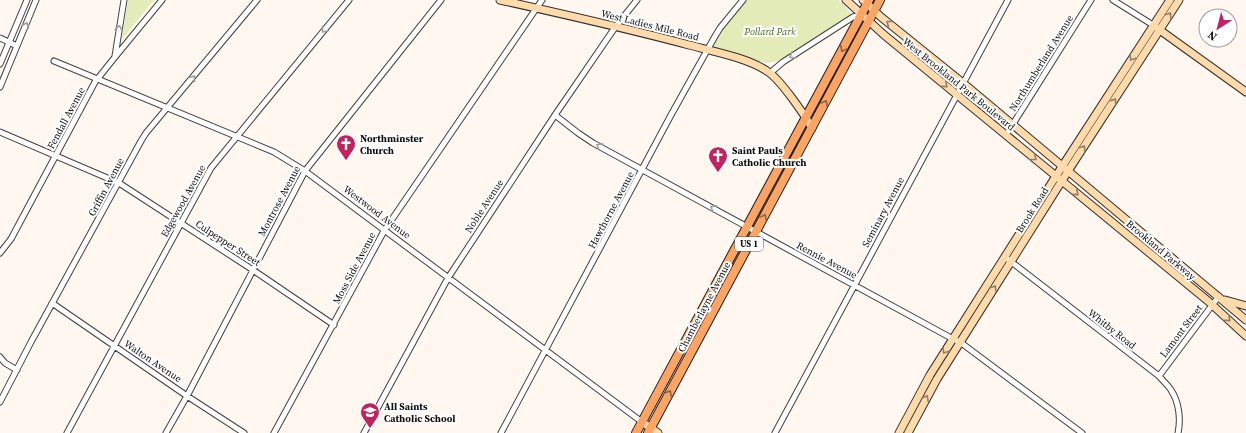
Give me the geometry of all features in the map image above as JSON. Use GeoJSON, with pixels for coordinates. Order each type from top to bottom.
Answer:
{"type":"FeatureCollection","features":[{"type":"Feature","properties":{"kind":"main road","name":"West Ladies Mile Road"},"geometry":{"type":"LineString","coordinates":[[500,0],[653,35],[752,63],[770,73],[806,117],[812,128]]}},
{"type":"Feature","properties":{"kind":"main road","name":"West Brookland Park Boulevard"},"geometry":{"type":"LineString","coordinates":[[846,0],[869,22],[956,95],[1059,178]]}},
{"type":"Feature","properties":{"kind":"main road","name":"Chamberlayne Avenue"},"geometry":{"type":"LineString","coordinates":[[649,430],[880,0]]}},
{"type":"Feature","properties":{"kind":"main road","name":"Brook Road"},"geometry":{"type":"LineString","coordinates":[[908,433],[931,389],[1008,259],[1156,27],[1170,0]]}},
{"type":"Feature","properties":{"kind":"main road","name":"Brook Road"},"geometry":{"type":"LineString","coordinates":[[1156,27],[1179,0]]}},
{"type":"Feature","properties":{"kind":"main road","name":"West Brookland Park Boulevard"},"geometry":{"type":"LineString","coordinates":[[867,1],[875,11],[1065,169]]}},
{"type":"Feature","properties":{"kind":"main road","name":"Chamberlayne Avenue"},"geometry":{"type":"LineString","coordinates":[[636,433],[862,15],[867,1]]}},
{"type":"Feature","properties":{"kind":"main road"},"geometry":{"type":"LineString","coordinates":[[1156,27],[1246,92]]}},
{"type":"Feature","properties":{"kind":"main road","name":"Brookland Parkway"},"geometry":{"type":"LineString","coordinates":[[1065,169],[1246,320]]}},
{"type":"Feature","properties":{"kind":"main road","name":"Brookland Parkway"},"geometry":{"type":"LineString","coordinates":[[1059,178],[1246,334]]}},
{"type":"Feature","properties":{"kind":"main road","name":"Brook Road"},"geometry":{"type":"LineString","coordinates":[[899,433],[926,382],[953,339],[1008,259]]}},
{"type":"Feature","properties":{"kind":"main road"},"geometry":{"type":"LineString","coordinates":[[1220,297],[1246,306]]}},
{"type":"Feature","properties":{"kind":"main road","name":"Westwood Avenue"},"geometry":{"type":"LineString","coordinates":[[642,422],[649,430],[658,433]]}},
{"type":"Feature","properties":{"kind":"street"},"geometry":{"type":"LineString","coordinates":[[0,64],[27,0]]}},
{"type":"Feature","properties":{"kind":"street"},"geometry":{"type":"LineString","coordinates":[[0,87],[36,0]]}},
{"type":"Feature","properties":{"kind":"street"},"geometry":{"type":"LineString","coordinates":[[115,57],[124,0]]}},
{"type":"Feature","properties":{"kind":"street","name":"Fendall Avenue"},"geometry":{"type":"LineString","coordinates":[[0,253],[12,239],[98,79],[162,0]]}},
{"type":"Feature","properties":{"kind":"street","name":"Griffin Avenue"},"geometry":{"type":"LineString","coordinates":[[0,402],[52,303],[146,133],[257,0]]}},
{"type":"Feature","properties":{"kind":"street","name":"Edgewood Avenue"},"geometry":{"type":"LineString","coordinates":[[67,433],[211,168],[349,0]]}},
{"type":"Feature","properties":{"kind":"street","name":"Montrose Avenue"},"geometry":{"type":"LineString","coordinates":[[166,433],[187,396],[305,171],[441,0]]}},
{"type":"Feature","properties":{"kind":"street","name":"Moss Side Avenue"},"geometry":{"type":"LineString","coordinates":[[274,433],[384,231],[542,0]]}},
{"type":"Feature","properties":{"kind":"street","name":"Noble Avenue"},"geometry":{"type":"LineString","coordinates":[[364,433],[448,278],[555,115],[616,26],[637,0]]}},
{"type":"Feature","properties":{"kind":"street","name":"Hawthorne Avenue"},"geometry":{"type":"LineString","coordinates":[[501,433],[720,28],[743,0]]}},
{"type":"Feature","properties":{"kind":"street","name":"Seminary Avenue"},"geometry":{"type":"LineString","coordinates":[[775,433],[1008,0]]}},
{"type":"Feature","properties":{"kind":"street","name":"Northumberland Avenue"},"geometry":{"type":"LineString","coordinates":[[1006,135],[1091,0]]}},
{"type":"Feature","properties":{"kind":"street"},"geometry":{"type":"LineString","coordinates":[[1113,0],[1156,27]]}},
{"type":"Feature","properties":{"kind":"street"},"geometry":{"type":"LineString","coordinates":[[770,73],[783,62],[853,17],[862,15]]}},
{"type":"Feature","properties":{"kind":"street"},"geometry":{"type":"LineString","coordinates":[[0,38],[17,46]]}},
{"type":"Feature","properties":{"kind":"street","name":"Westwood Avenue"},"geometry":{"type":"LineString","coordinates":[[54,61],[274,152],[305,171],[642,422]]}},
{"type":"Feature","properties":{"kind":"street","name":"Rennie Avenue"},"geometry":{"type":"LineString","coordinates":[[555,115],[586,138],[960,342],[1082,433]]}},
{"type":"Feature","properties":{"kind":"street","name":"Culpepper Street"},"geometry":{"type":"LineString","coordinates":[[0,132],[119,183],[334,325]]}},
{"type":"Feature","properties":{"kind":"street","name":"Whitby Road"},"geometry":{"type":"LineString","coordinates":[[1008,259],[1159,376],[1171,390],[1178,404],[1178,433]]}},
{"type":"Feature","properties":{"kind":"street","name":"Lamont Street"},"geometry":{"type":"LineString","coordinates":[[1159,376],[1212,305],[1220,297]]}},
{"type":"Feature","properties":{"kind":"street","name":"Walton Avenue"},"geometry":{"type":"LineString","coordinates":[[52,303],[187,396],[244,433]]}},
{"type":"Feature","properties":{"kind":"street"},"geometry":{"type":"LineString","coordinates":[[0,358],[5,363],[17,370]]}},
{"type":"Feature","properties":{"kind":"green space"},"geometry":{"type":"Polygon","coordinates":[[[128,0],[154,0],[122,38],[128,0]]]}},
{"type":"Feature","properties":{"kind":"green space","name":"Pollard Park"},"geometry":{"type":"Polygon","coordinates":[[[747,0],[839,0],[852,14],[784,59],[767,63],[718,50],[713,45],[721,31],[747,0]]]}},
{"type":"Feature","properties":{"kind":"place","name":"Northminster Church"},"geometry":{"type":"Point","coordinates":[346,161]}},
{"type":"Feature","properties":{"kind":"place","name":"Saint Pauls Catholic Church"},"geometry":{"type":"Point","coordinates":[718,173]}},
{"type":"Feature","properties":{"kind":"place","name":"All Saints Catholic School"},"geometry":{"type":"Point","coordinates":[370,429]}}]}
